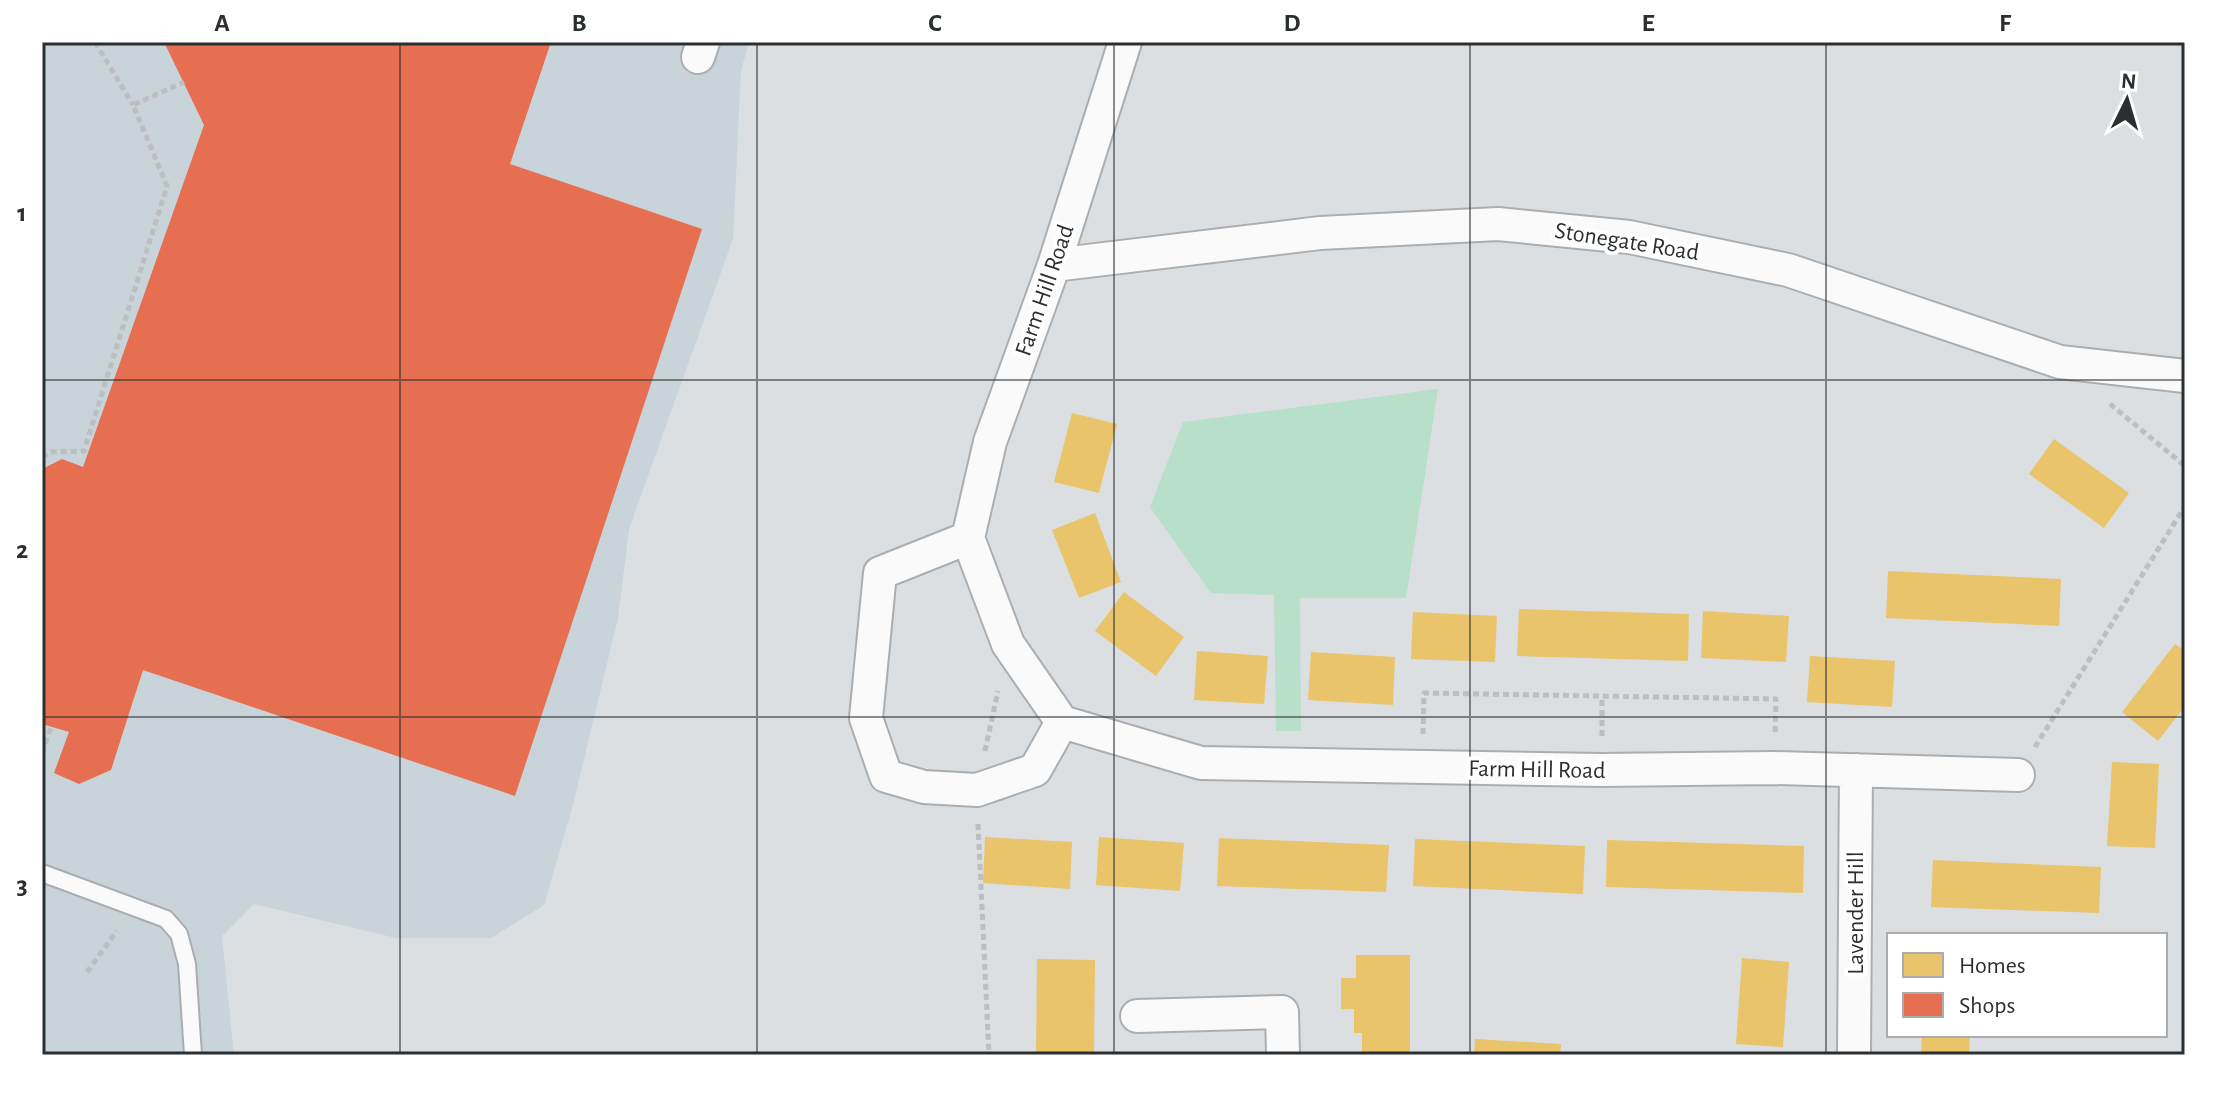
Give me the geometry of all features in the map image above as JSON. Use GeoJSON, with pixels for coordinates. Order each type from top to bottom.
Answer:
{"type":"FeatureCollection","features":[{"type":"Feature","properties":{"kind":"street","name":"Farm Hill Road"},"geometry":{"type":"LineString","coordinates":[[968,538],[990,442],[1054,265],[1125,42]]}},
{"type":"Feature","properties":{"kind":"street","name":"Stonegate Road"},"geometry":{"type":"LineString","coordinates":[[1054,265],[1320,233],[1498,224],[1542,228],[1629,237],[1788,270],[2060,362],[2185,376]]}},
{"type":"Feature","properties":{"kind":"street"},"geometry":{"type":"LineString","coordinates":[[968,538],[1008,644],[1062,722],[1035,770],[977,790],[924,787],[886,776],[866,718],[880,573],[968,538]]}},
{"type":"Feature","properties":{"kind":"street","name":"Farm Hill Road"},"geometry":{"type":"LineString","coordinates":[[1062,722],[1201,763],[1601,770],[1774,768],[2018,775]]}},
{"type":"Feature","properties":{"kind":"street","name":"Lavender Hill"},"geometry":{"type":"LineString","coordinates":[[1854,1055],[1856,770]]}},
{"type":"Feature","properties":{"kind":"street"},"geometry":{"type":"LineString","coordinates":[[1137,1016],[1282,1012],[1283,1055]]}},
{"type":"Feature","properties":{"kind":"lane"},"geometry":{"type":"LineString","coordinates":[[42,873],[166,919],[179,934],[187,964],[193,1055]]}},
{"type":"Feature","properties":{"kind":"path"},"geometry":{"type":"LineString","coordinates":[[42,457],[51,452],[84,451],[167,186],[133,105],[95,42]]}},
{"type":"Feature","properties":{"kind":"path"},"geometry":{"type":"LineString","coordinates":[[133,105],[184,82]]}},
{"type":"Feature","properties":{"kind":"path"},"geometry":{"type":"LineString","coordinates":[[2106,400],[2185,466]]}},
{"type":"Feature","properties":{"kind":"path"},"geometry":{"type":"LineString","coordinates":[[2018,775],[2185,506]]}},
{"type":"Feature","properties":{"kind":"path"},"geometry":{"type":"LineString","coordinates":[[989,1055],[977,790],[1008,644]]}},
{"type":"Feature","properties":{"kind":"path"},"geometry":{"type":"LineString","coordinates":[[1423,767],[1424,693],[1776,699],[1774,768]]}},
{"type":"Feature","properties":{"kind":"path"},"geometry":{"type":"LineString","coordinates":[[42,753],[51,727]]}},
{"type":"Feature","properties":{"kind":"path"},"geometry":{"type":"LineString","coordinates":[[87,972],[120,927]]}},
{"type":"Feature","properties":{"kind":"shaded area"},"geometry":{"type":"Polygon","coordinates":[[[42,42],[749,42],[741,71],[733,239],[629,529],[618,618],[572,809],[544,905],[491,938],[396,938],[254,904],[222,936],[234,1055],[42,1055],[42,42]]]}},
{"type":"Feature","properties":{"kind":"green space"},"geometry":{"type":"Polygon","coordinates":[[[1438,389],[1406,598],[1300,598],[1301,731],[1276,731],[1274,595],[1211,593],[1150,507],[1183,422],[1438,389]]]}},
{"type":"Feature","properties":{"kind":"building: Homes"},"geometry":{"type":"Polygon","coordinates":[[[1072,413],[1117,424],[1099,493],[1054,482],[1072,413]]]}},
{"type":"Feature","properties":{"kind":"building: Homes"},"geometry":{"type":"Polygon","coordinates":[[[2054,439],[2129,493],[2104,528],[2029,474],[2054,439]]]}},
{"type":"Feature","properties":{"kind":"building: Homes"},"geometry":{"type":"Polygon","coordinates":[[[1095,513],[1121,582],[1079,598],[1052,530],[1095,513]]]}},
{"type":"Feature","properties":{"kind":"building: Homes"},"geometry":{"type":"Polygon","coordinates":[[[1888,571],[2061,579],[2059,626],[1886,618],[1888,571]]]}},
{"type":"Feature","properties":{"kind":"building: Homes"},"geometry":{"type":"Polygon","coordinates":[[[1124,592],[1184,637],[1156,676],[1095,631],[1124,592]]]}},
{"type":"Feature","properties":{"kind":"building: Homes"},"geometry":{"type":"Polygon","coordinates":[[[1519,609],[1689,614],[1688,661],[1517,656],[1519,609]]]}},
{"type":"Feature","properties":{"kind":"building: Homes"},"geometry":{"type":"Polygon","coordinates":[[[1703,611],[1789,616],[1786,662],[1701,658],[1703,611]]]}},
{"type":"Feature","properties":{"kind":"building: Homes"},"geometry":{"type":"Polygon","coordinates":[[[1413,612],[1497,616],[1495,662],[1411,659],[1413,612]]]}},
{"type":"Feature","properties":{"kind":"building: Homes"},"geometry":{"type":"Polygon","coordinates":[[[2175,644],[2185,651],[2185,706],[2158,741],[2122,712],[2175,644]]]}},
{"type":"Feature","properties":{"kind":"building: Homes"},"geometry":{"type":"Polygon","coordinates":[[[1197,651],[1268,656],[1264,704],[1194,700],[1197,651]]]}},
{"type":"Feature","properties":{"kind":"building: Homes"},"geometry":{"type":"Polygon","coordinates":[[[1311,652],[1395,657],[1393,705],[1308,700],[1311,652]]]}},
{"type":"Feature","properties":{"kind":"building: Homes"},"geometry":{"type":"Polygon","coordinates":[[[1810,656],[1895,661],[1892,707],[1807,702],[1810,656]]]}},
{"type":"Feature","properties":{"kind":"building: Homes"},"geometry":{"type":"Polygon","coordinates":[[[2112,762],[2159,764],[2155,848],[2107,846],[2112,762]]]}},
{"type":"Feature","properties":{"kind":"building: Homes"},"geometry":{"type":"Polygon","coordinates":[[[985,837],[1072,842],[1070,889],[983,883],[985,837]]]}},
{"type":"Feature","properties":{"kind":"building: Homes"},"geometry":{"type":"Polygon","coordinates":[[[1099,837],[1184,843],[1180,891],[1096,885],[1099,837]]]}},
{"type":"Feature","properties":{"kind":"building: Homes"},"geometry":{"type":"Polygon","coordinates":[[[1219,838],[1389,845],[1386,892],[1217,886],[1219,838]]]}},
{"type":"Feature","properties":{"kind":"building: Homes"},"geometry":{"type":"Polygon","coordinates":[[[1415,839],[1585,846],[1583,894],[1413,886],[1415,839]]]}},
{"type":"Feature","properties":{"kind":"building: Homes"},"geometry":{"type":"Polygon","coordinates":[[[1607,840],[1804,846],[1803,893],[1606,887],[1607,840]]]}},
{"type":"Feature","properties":{"kind":"building: Homes"},"geometry":{"type":"Polygon","coordinates":[[[1933,860],[2101,867],[2099,913],[1931,907],[1933,860]]]}},
{"type":"Feature","properties":{"kind":"building: Homes"},"geometry":{"type":"Polygon","coordinates":[[[1356,955],[1410,955],[1410,1055],[1362,1055],[1362,1033],[1354,1033],[1354,1009],[1341,1009],[1341,978],[1356,978],[1356,955]]]}},
{"type":"Feature","properties":{"kind":"building: Homes"},"geometry":{"type":"Polygon","coordinates":[[[1742,958],[1789,962],[1783,1047],[1736,1044],[1742,958]]]}},
{"type":"Feature","properties":{"kind":"building: Homes"},"geometry":{"type":"Polygon","coordinates":[[[1037,959],[1095,960],[1094,1055],[1036,1055],[1037,959]]]}},
{"type":"Feature","properties":{"kind":"building: Homes"},"geometry":{"type":"Polygon","coordinates":[[[1922,1037],[1970,1037],[1969,1055],[1921,1055],[1922,1037]]]}},
{"type":"Feature","properties":{"kind":"building: Homes"},"geometry":{"type":"Polygon","coordinates":[[[1475,1039],[1561,1044],[1560,1055],[1474,1055],[1475,1039]]]}},
{"type":"Feature","properties":{"kind":"building: Shops"},"geometry":{"type":"Polygon","coordinates":[[[164,42],[551,42],[510,164],[702,229],[515,796],[143,670],[111,770],[79,784],[54,773],[69,732],[42,724],[42,469],[62,459],[83,467],[204,125],[164,42]]]}}]}
